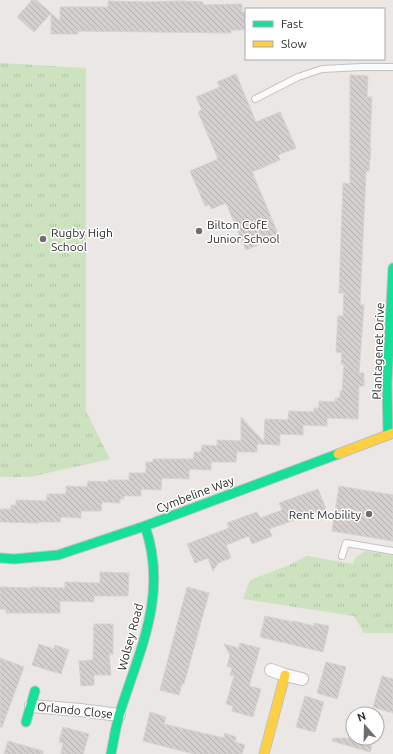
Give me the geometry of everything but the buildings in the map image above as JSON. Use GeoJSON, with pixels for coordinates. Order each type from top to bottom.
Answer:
{"type":"FeatureCollection","features":[{"type":"Feature","properties":{"kind":"street","name":"Plantagenet Drive"},"geometry":{"type":"LineString","coordinates":[[391,434],[387,383],[393,268]]}},
{"type":"Feature","properties":{"kind":"street","name":"Cymbeline Way"},"geometry":{"type":"LineString","coordinates":[[0,558],[14,559],[58,555],[145,526],[391,434]]}},
{"type":"Feature","properties":{"kind":"street","name":"Wolsey Road"},"geometry":{"type":"LineString","coordinates":[[111,754],[119,715],[136,665],[152,610],[154,554],[149,533],[145,526]]}},
{"type":"Feature","properties":{"kind":"street"},"geometry":{"type":"LineString","coordinates":[[271,670],[302,679]]}},
{"type":"Feature","properties":{"kind":"street"},"geometry":{"type":"LineString","coordinates":[[264,754],[285,675]]}},
{"type":"Feature","properties":{"kind":"street","name":"Orlando Close"},"geometry":{"type":"LineString","coordinates":[[26,722],[35,691]]}},
{"type":"Feature","properties":{"kind":"street","name":"Orlando Close"},"geometry":{"type":"LineString","coordinates":[[31,706],[119,715]]}},
{"type":"Feature","properties":{"kind":"lane"},"geometry":{"type":"LineString","coordinates":[[255,99],[298,77],[322,69],[393,67]]}},
{"type":"Feature","properties":{"kind":"lane"},"geometry":{"type":"LineString","coordinates":[[342,556],[346,543],[393,551]]}},
{"type":"Feature","properties":{"kind":"green space","name":"Rugby High School"},"geometry":{"type":"Polygon","coordinates":[[[0,63],[86,68],[86,411],[110,459],[30,477],[0,477],[0,63]]]}},
{"type":"Feature","properties":{"kind":"green space"},"geometry":{"type":"Polygon","coordinates":[[[365,551],[393,555],[393,633],[364,633],[354,616],[243,599],[250,580],[287,566],[307,556],[353,564],[355,558],[365,551]]]}},
{"type":"Feature","properties":{"kind":"traffic: fast"},"geometry":{"type":"LineString","coordinates":[[388,435],[387,383],[393,268]]}},
{"type":"Feature","properties":{"kind":"traffic: fast"},"geometry":{"type":"LineString","coordinates":[[0,558],[14,559],[58,555],[145,526],[338,454]]}},
{"type":"Feature","properties":{"kind":"traffic: fast"},"geometry":{"type":"LineString","coordinates":[[111,754],[119,715],[143,642],[153,597],[154,574],[151,551],[145,526]]}},
{"type":"Feature","properties":{"kind":"traffic: fast"},"geometry":{"type":"LineString","coordinates":[[26,722],[35,691]]}},
{"type":"Feature","properties":{"kind":"traffic: slow"},"geometry":{"type":"LineString","coordinates":[[338,454],[393,433]]}},
{"type":"Feature","properties":{"kind":"traffic: slow"},"geometry":{"type":"LineString","coordinates":[[264,754],[285,675]]}},
{"type":"Feature","properties":{"kind":"place","name":"Bilton CofE Junior School"},"geometry":{"type":"Point","coordinates":[199,231]}},
{"type":"Feature","properties":{"kind":"place","name":"Rugby High School"},"geometry":{"type":"Point","coordinates":[43,239]}},
{"type":"Feature","properties":{"kind":"place","name":"Rent Mobility"},"geometry":{"type":"Point","coordinates":[369,514]}}]}
